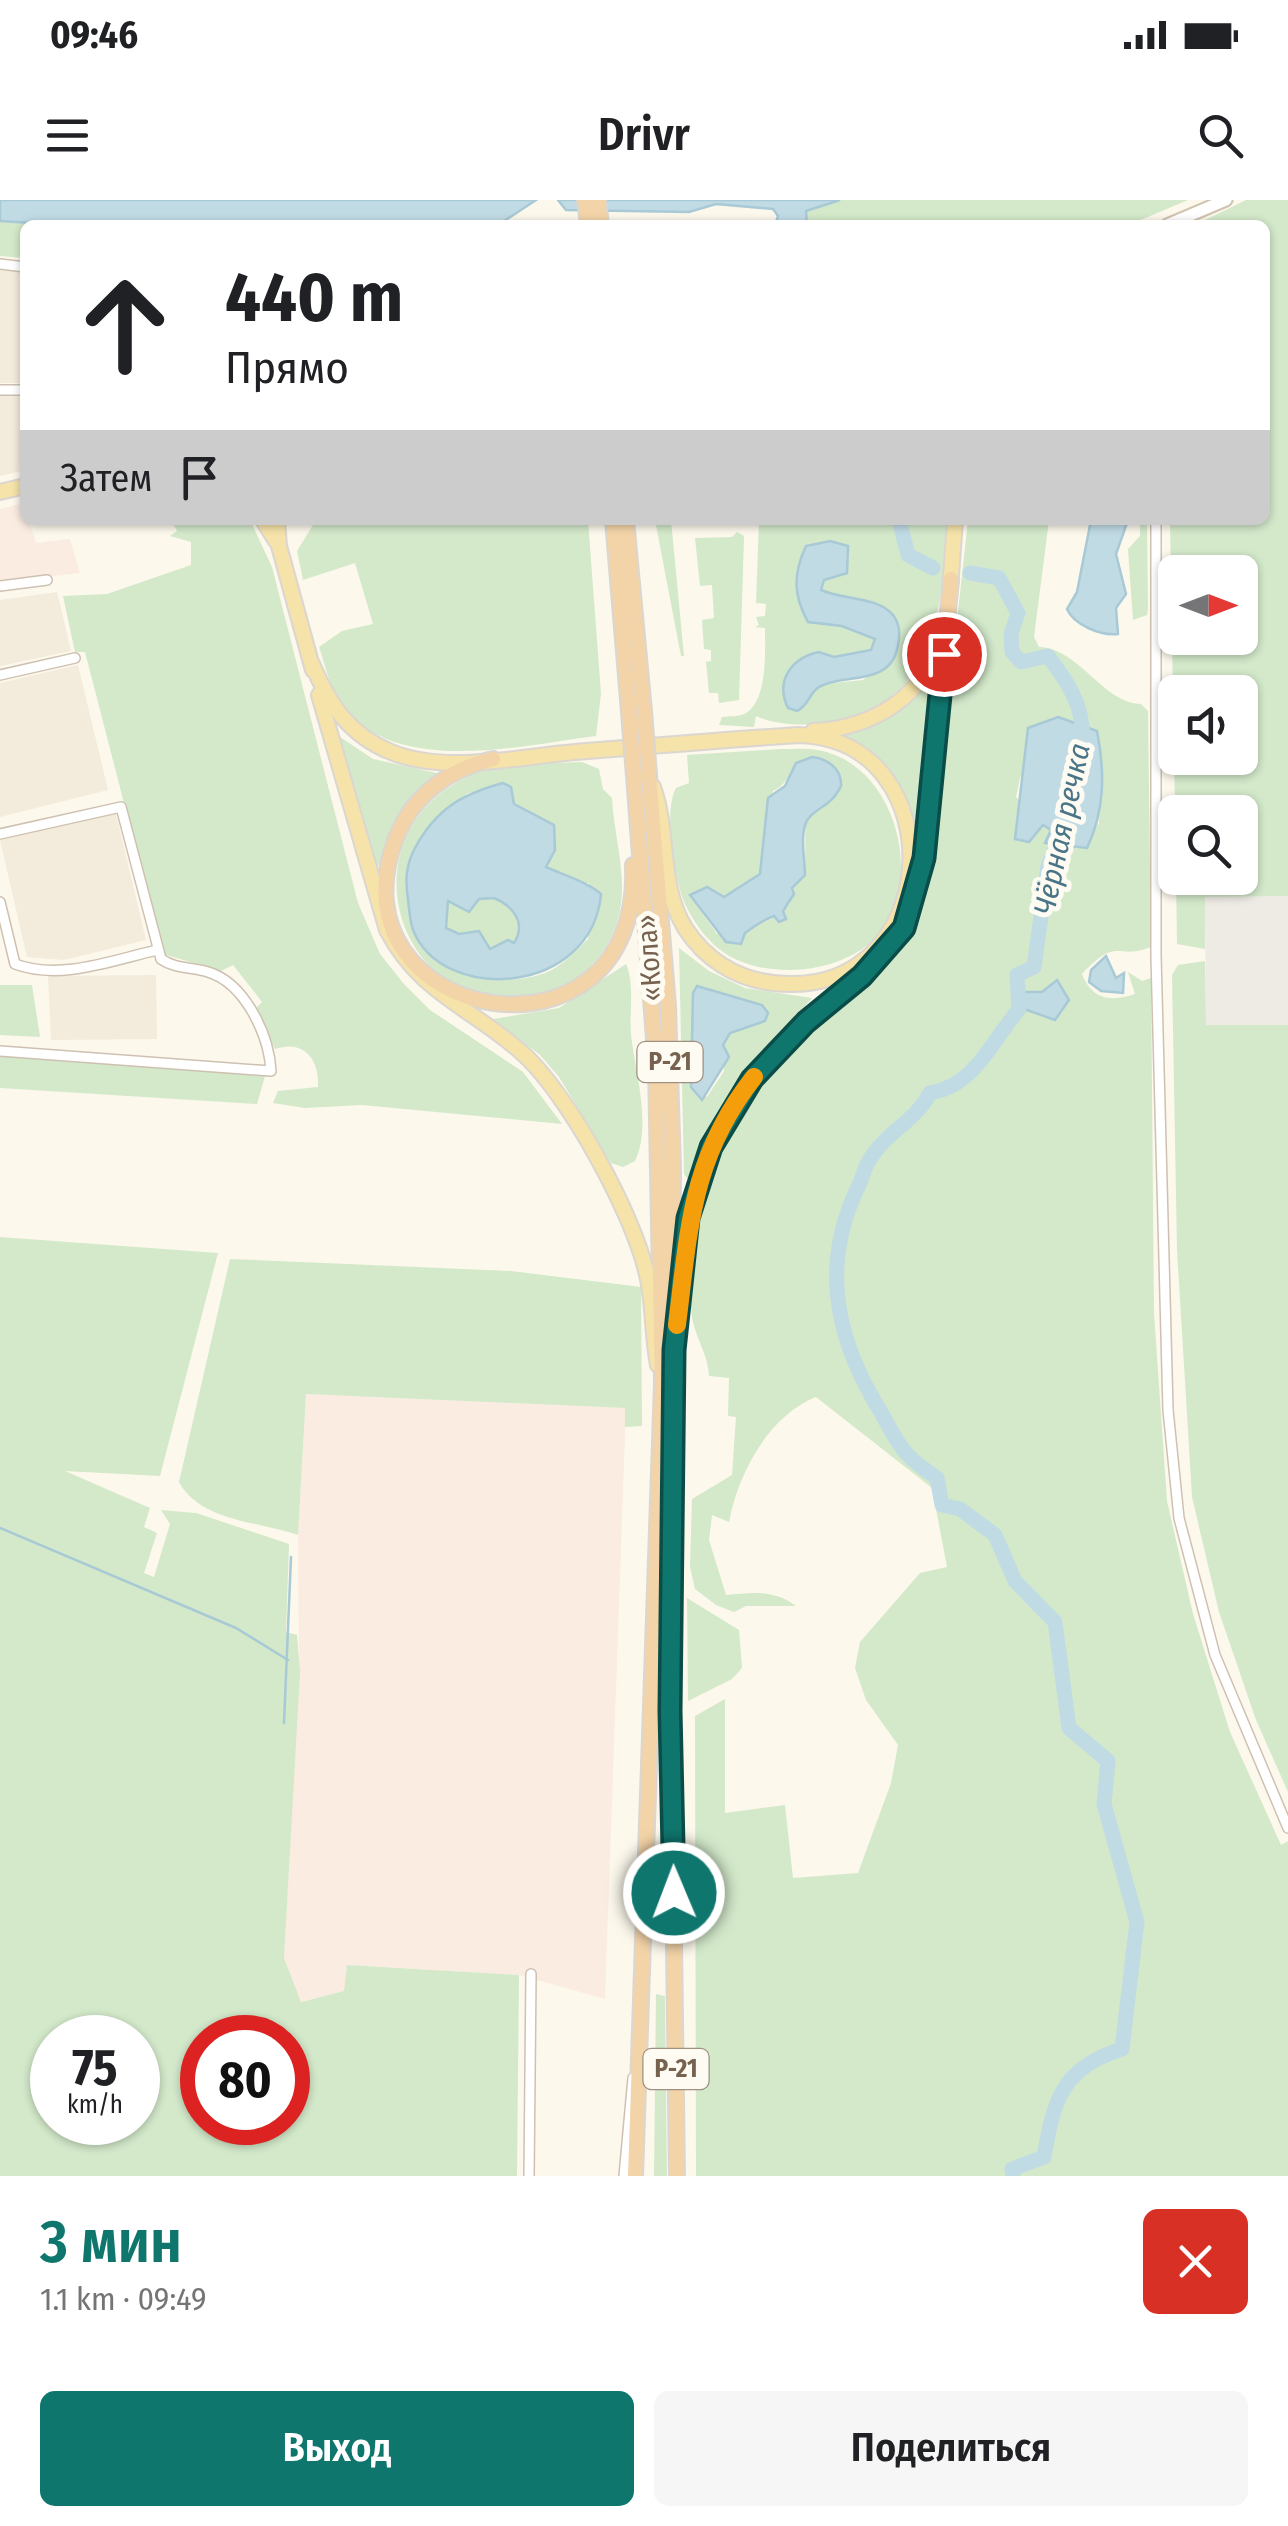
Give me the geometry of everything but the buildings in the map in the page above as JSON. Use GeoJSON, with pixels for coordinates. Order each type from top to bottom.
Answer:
{"type":"FeatureCollection","features":[{"type":"Feature","properties":{"kind":"highway","name":"«Кола»"},"geometry":{"type":"LineString","coordinates":[[614,525],[670,1046],[674,1350],[670,1711],[677,2176]]}},
{"type":"Feature","properties":{"kind":"highway","name":"«Кола»"},"geometry":{"type":"LineString","coordinates":[[626,525],[636,711]]}},
{"type":"Feature","properties":{"kind":"highway"},"geometry":{"type":"LineString","coordinates":[[674,1350],[688,1218],[700,1172],[723,1123],[772,1056],[892,945],[912,910],[924,858],[952,579]]}},
{"type":"Feature","properties":{"kind":"highway"},"geometry":{"type":"LineString","coordinates":[[493,759],[455,772],[412,808],[393,846],[386,880],[391,921],[409,956],[440,986],[474,1002],[535,1004],[578,987],[602,968],[618,944],[633,896],[630,830],[636,794]]}},
{"type":"Feature","properties":{"kind":"highway","name":"«Кола»"},"geometry":{"type":"LineString","coordinates":[[634,2176],[662,1382],[656,1065],[636,794],[642,776]]}},
{"type":"Feature","properties":{"kind":"main road"},"geometry":{"type":"LineString","coordinates":[[1182,220],[1226,200]]}},
{"type":"Feature","properties":{"kind":"main road"},"geometry":{"type":"LineString","coordinates":[[266,525],[278,546],[387,930],[403,959],[427,986],[520,1051],[566,1106],[644,1260],[662,1382]]}},
{"type":"Feature","properties":{"kind":"main road"},"geometry":{"type":"LineString","coordinates":[[278,525],[278,546]]}},
{"type":"Feature","properties":{"kind":"main road"},"geometry":{"type":"LineString","coordinates":[[312,664],[339,716],[382,748],[422,760],[493,759],[835,730],[888,712],[924,677],[938,649],[952,579],[956,525]]}},
{"type":"Feature","properties":{"kind":"main road"},"geometry":{"type":"LineString","coordinates":[[642,776],[659,804],[670,893],[684,926],[704,952],[740,975],[770,983],[796,984],[838,974],[884,942],[908,898],[912,845],[904,816],[878,770],[834,742],[815,736],[748,738]]}},
{"type":"Feature","properties":{"kind":"street"},"geometry":{"type":"LineString","coordinates":[[1156,525],[1156,956],[1170,1428],[1179,1518],[1216,1656],[1288,1828]]}},
{"type":"Feature","properties":{"kind":"street"},"geometry":{"type":"LineString","coordinates":[[0,586],[47,580]]}},
{"type":"Feature","properties":{"kind":"street"},"geometry":{"type":"LineString","coordinates":[[0,675],[75,658]]}},
{"type":"Feature","properties":{"kind":"street"},"geometry":{"type":"LineString","coordinates":[[0,834],[122,807],[157,950],[170,965],[207,972],[237,991],[264,1039],[271,1071],[0,1052]]}},
{"type":"Feature","properties":{"kind":"street"},"geometry":{"type":"LineString","coordinates":[[0,902],[15,964],[67,970],[157,950]]}},
{"type":"Feature","properties":{"kind":"street"},"geometry":{"type":"LineString","coordinates":[[529,2176],[531,1974]]}},
{"type":"Feature","properties":{"kind":"street"},"geometry":{"type":"LineString","coordinates":[[624,2176],[628,2103],[637,2055]]}},
{"type":"Feature","properties":{"kind":"shaded area"},"geometry":{"type":"Polygon","coordinates":[[[0,268],[20,270],[20,383],[0,383],[0,268]]]}},
{"type":"Feature","properties":{"kind":"shaded area"},"geometry":{"type":"Polygon","coordinates":[[[0,395],[20,395],[20,471],[0,476],[0,395]]]}},
{"type":"Feature","properties":{"kind":"shaded area"},"geometry":{"type":"Polygon","coordinates":[[[20,504],[20,525],[31,525],[36,543],[70,539],[80,573],[0,582],[0,509],[20,504]]]}},
{"type":"Feature","properties":{"kind":"shaded area"},"geometry":{"type":"Polygon","coordinates":[[[57,592],[71,651],[0,666],[0,600],[57,592]]]}},
{"type":"Feature","properties":{"kind":"shaded area"},"geometry":{"type":"Polygon","coordinates":[[[78,665],[108,790],[0,817],[0,683],[78,665]]]}},
{"type":"Feature","properties":{"kind":"shaded area"},"geometry":{"type":"Polygon","coordinates":[[[116,814],[146,940],[64,960],[27,957],[0,840],[116,814]]]}},
{"type":"Feature","properties":{"kind":"shaded area"},"geometry":{"type":"Polygon","coordinates":[[[1288,896],[1288,1025],[1206,1026],[1205,897],[1288,896]]]}},
{"type":"Feature","properties":{"kind":"shaded area"},"geometry":{"type":"Polygon","coordinates":[[[156,975],[157,1039],[51,1040],[48,976],[156,975]]]}},
{"type":"Feature","properties":{"kind":"shaded area"},"geometry":{"type":"Polygon","coordinates":[[[306,1394],[626,1408],[605,1999],[519,1975],[348,1965],[345,1991],[300,2002],[284,1958],[299,1672],[298,1535],[306,1394]]]}},
{"type":"Feature","properties":{"kind":"green space"},"geometry":{"type":"Polygon","coordinates":[[[840,200],[1188,200],[1141,220],[807,220],[806,211],[840,200]]]}},
{"type":"Feature","properties":{"kind":"green space"},"geometry":{"type":"Polygon","coordinates":[[[1246,200],[1288,200],[1288,896],[1205,897],[1205,949],[1177,944],[1176,895],[1258,895],[1258,795],[1175,795],[1174,775],[1258,775],[1258,675],[1173,675],[1172,655],[1258,655],[1258,555],[1171,555],[1170,525],[1270,525],[1270,220],[1205,220],[1246,200]]]}},
{"type":"Feature","properties":{"kind":"green space"},"geometry":{"type":"Polygon","coordinates":[[[0,221],[20,222],[20,258],[0,256],[0,221]]]}},
{"type":"Feature","properties":{"kind":"green space"},"geometry":{"type":"Polygon","coordinates":[[[174,525],[252,525],[272,567],[358,903],[380,954],[430,1010],[523,1072],[562,1124],[362,1105],[305,1108],[273,1103],[278,1091],[318,1087],[313,1060],[301,1049],[275,1049],[256,1008],[262,1002],[233,965],[221,971],[163,954],[85,652],[75,652],[63,596],[107,594],[191,565],[191,542],[170,536],[177,531],[174,525]]]}},
{"type":"Feature","properties":{"kind":"green space"},"geometry":{"type":"Polygon","coordinates":[[[313,525],[588,525],[601,694],[596,736],[452,751],[416,747],[383,737],[355,719],[334,691],[319,647],[342,631],[373,624],[355,563],[303,580],[297,551],[313,525]]]}},
{"type":"Feature","properties":{"kind":"green space"},"geometry":{"type":"Polygon","coordinates":[[[656,525],[671,525],[681,656],[656,525]]]}},
{"type":"Feature","properties":{"kind":"green space"},"geometry":{"type":"Polygon","coordinates":[[[759,525],[946,525],[942,586],[927,647],[913,673],[894,695],[867,711],[823,723],[783,723],[756,716],[754,727],[719,725],[722,717],[746,713],[758,697],[765,661],[765,628],[755,627],[759,625],[756,617],[765,616],[766,604],[756,603],[759,525]],[[830,541],[806,546],[797,584],[808,622],[842,626],[875,639],[872,650],[834,657],[819,652],[809,695],[823,684],[863,680],[897,654],[898,634],[887,612],[821,591],[823,580],[847,573],[848,546],[830,541]]]}},
{"type":"Feature","properties":{"kind":"green space"},"geometry":{"type":"Polygon","coordinates":[[[967,525],[1048,525],[1034,637],[1039,647],[1067,657],[1115,695],[1141,704],[1148,711],[1151,947],[1103,955],[1082,974],[1091,989],[1110,998],[1135,994],[1128,972],[1142,981],[1151,978],[1154,1313],[1167,1501],[1193,1614],[1230,1732],[1281,1845],[1288,1841],[1288,2176],[696,2176],[695,1716],[725,1699],[725,1813],[785,1805],[793,1878],[858,1873],[891,1783],[898,1745],[866,1700],[855,1668],[860,1642],[920,1573],[947,1567],[932,1488],[816,1397],[783,1418],[770,1432],[748,1466],[729,1522],[712,1515],[709,1540],[726,1595],[771,1595],[796,1606],[746,1606],[734,1612],[716,1605],[695,1589],[690,1567],[692,1499],[732,1475],[736,1417],[728,1416],[729,1378],[709,1376],[694,1326],[691,1296],[695,1238],[708,1184],[746,1108],[779,1065],[883,961],[916,913],[928,885],[967,525]],[[1058,717],[1020,778],[1016,797],[1051,830],[1045,843],[1099,824],[1097,731],[1058,717]]]}},
{"type":"Feature","properties":{"kind":"green space"},"geometry":{"type":"Polygon","coordinates":[[[1140,525],[1147,525],[1148,609],[1147,615],[1133,620],[1128,549],[1140,536],[1140,525]]]}},
{"type":"Feature","properties":{"kind":"green space"},"geometry":{"type":"Polygon","coordinates":[[[737,532],[744,536],[739,700],[719,703],[718,693],[709,693],[706,662],[711,661],[711,650],[704,649],[702,620],[714,618],[712,585],[700,586],[695,538],[732,537],[737,532]]]}},
{"type":"Feature","properties":{"kind":"green space"},"geometry":{"type":"Polygon","coordinates":[[[937,668],[920,835],[888,778],[839,734],[921,687],[937,668]]]}},
{"type":"Feature","properties":{"kind":"green space"},"geometry":{"type":"Polygon","coordinates":[[[340,737],[373,759],[441,774],[408,802],[382,863],[374,868],[340,737]]]}},
{"type":"Feature","properties":{"kind":"green space"},"geometry":{"type":"Polygon","coordinates":[[[813,749],[843,758],[863,773],[892,816],[899,842],[898,894],[890,918],[877,936],[860,951],[839,961],[792,970],[746,963],[714,945],[699,928],[682,897],[672,848],[672,799],[676,788],[689,783],[687,755],[813,749]],[[806,758],[773,791],[761,874],[724,897],[706,887],[690,896],[717,934],[735,931],[768,921],[785,910],[796,884],[805,875],[806,758]]]}},
{"type":"Feature","properties":{"kind":"green space"},"geometry":{"type":"Polygon","coordinates":[[[582,762],[599,769],[603,789],[612,798],[622,889],[618,919],[609,942],[586,971],[555,990],[503,999],[460,988],[426,962],[405,927],[397,886],[403,844],[427,806],[469,776],[510,766],[582,762]],[[503,783],[466,794],[413,931],[455,967],[508,980],[551,970],[588,939],[589,883],[574,883],[545,867],[549,855],[543,823],[514,804],[503,783]]]}},
{"type":"Feature","properties":{"kind":"green space"},"geometry":{"type":"Polygon","coordinates":[[[494,898],[516,916],[519,929],[513,943],[490,949],[482,941],[446,928],[448,901],[494,898]]]}},
{"type":"Feature","properties":{"kind":"green space"},"geometry":{"type":"Polygon","coordinates":[[[679,948],[709,971],[745,988],[812,998],[739,1082],[711,1124],[690,1182],[684,1174],[679,948]],[[705,987],[693,993],[691,1087],[707,1097],[724,1071],[723,1045],[730,1033],[758,1024],[748,1004],[705,987]]]}},
{"type":"Feature","properties":{"kind":"green space"},"geometry":{"type":"Polygon","coordinates":[[[1205,961],[1206,1025],[1288,1025],[1288,1792],[1256,1720],[1219,1612],[1192,1497],[1177,1250],[1172,975],[1178,965],[1205,961]]]}},
{"type":"Feature","properties":{"kind":"green space"},"geometry":{"type":"Polygon","coordinates":[[[626,964],[642,1132],[635,1161],[623,1167],[611,1163],[559,1077],[540,1055],[493,1019],[559,1008],[626,964]]]}},
{"type":"Feature","properties":{"kind":"green space"},"geometry":{"type":"Polygon","coordinates":[[[0,985],[32,985],[40,1037],[0,1035],[0,985]]]}},
{"type":"Feature","properties":{"kind":"green space"},"geometry":{"type":"Polygon","coordinates":[[[0,1056],[265,1076],[257,1104],[0,1088],[0,1056]]]}},
{"type":"Feature","properties":{"kind":"green space"},"geometry":{"type":"Polygon","coordinates":[[[0,1237],[218,1253],[160,1476],[65,1471],[150,1508],[144,1527],[157,1533],[144,1573],[154,1577],[170,1524],[161,1510],[196,1513],[289,1544],[286,1632],[297,1635],[300,1672],[284,1958],[301,2002],[344,1991],[347,1965],[519,1975],[517,2176],[0,2176],[0,1237]]]}},
{"type":"Feature","properties":{"kind":"green space"},"geometry":{"type":"Polygon","coordinates":[[[230,1259],[511,1271],[641,1287],[642,1426],[625,1427],[625,1408],[306,1394],[298,1535],[216,1513],[189,1495],[179,1482],[230,1259]]]}},
{"type":"Feature","properties":{"kind":"green space"},"geometry":{"type":"Polygon","coordinates":[[[687,1598],[739,1630],[742,1668],[732,1679],[688,1701],[687,1598]]]}},
{"type":"Feature","properties":{"kind":"green space"},"geometry":{"type":"Polygon","coordinates":[[[656,1994],[665,1996],[667,2176],[654,2176],[656,1994]]]}},
{"type":"Feature","properties":{"kind":"water"},"geometry":{"type":"Polygon","coordinates":[[[0,200],[536,200],[506,220],[0,221],[0,200]]]}},
{"type":"Feature","properties":{"kind":"water"},"geometry":{"type":"Polygon","coordinates":[[[558,200],[840,200],[806,211],[807,220],[777,220],[773,209],[716,204],[689,212],[566,210],[558,200]]]}},
{"type":"Feature","properties":{"kind":"water"},"geometry":{"type":"Polygon","coordinates":[[[1090,525],[1126,525],[1116,554],[1126,594],[1116,608],[1118,634],[1089,628],[1071,615],[1067,609],[1077,592],[1090,525]]]}},
{"type":"Feature","properties":{"kind":"water"},"geometry":{"type":"Polygon","coordinates":[[[830,541],[848,546],[847,573],[824,580],[821,590],[886,609],[897,622],[898,645],[887,667],[868,676],[823,685],[797,711],[788,708],[783,689],[793,665],[819,652],[834,657],[871,650],[875,639],[842,626],[808,622],[803,612],[796,584],[802,556],[806,546],[830,541]]]}},
{"type":"Feature","properties":{"kind":"water"},"geometry":{"type":"Polygon","coordinates":[[[1058,717],[1097,731],[1102,791],[1087,848],[1045,843],[1051,830],[1043,825],[1029,842],[1015,839],[1028,728],[1058,717]]]}},
{"type":"Feature","properties":{"kind":"water"},"geometry":{"type":"Polygon","coordinates":[[[812,757],[833,766],[841,786],[805,825],[805,875],[792,888],[794,894],[783,911],[786,919],[779,922],[774,916],[763,922],[745,933],[741,944],[726,942],[690,895],[707,887],[724,897],[760,874],[768,798],[785,786],[796,763],[812,757]]]}},
{"type":"Feature","properties":{"kind":"water"},"geometry":{"type":"Polygon","coordinates":[[[503,783],[511,787],[514,804],[554,825],[555,850],[546,867],[601,894],[592,928],[572,953],[545,970],[515,978],[483,978],[454,970],[429,954],[413,930],[410,915],[407,873],[423,834],[452,805],[503,783]],[[479,899],[469,912],[448,901],[446,928],[459,934],[479,931],[490,949],[508,940],[514,943],[518,922],[501,901],[479,899]]]}},
{"type":"Feature","properties":{"kind":"water"},"geometry":{"type":"Polygon","coordinates":[[[1106,956],[1116,978],[1124,973],[1123,993],[1101,991],[1089,982],[1091,970],[1106,956]]]}},
{"type":"Feature","properties":{"kind":"water"},"geometry":{"type":"Polygon","coordinates":[[[1057,980],[1069,1000],[1055,1020],[1013,1005],[1021,992],[1042,992],[1057,980]]]}},
{"type":"Feature","properties":{"kind":"water"},"geometry":{"type":"Polygon","coordinates":[[[697,986],[762,1005],[768,1013],[765,1021],[730,1033],[723,1045],[729,1057],[702,1100],[691,1087],[693,993],[697,986]]]}},
{"type":"Feature","properties":{"kind":"waterway"},"geometry":{"type":"LineString","coordinates":[[900,525],[908,555],[933,568]]}},
{"type":"Feature","properties":{"kind":"waterway"},"geometry":{"type":"LineString","coordinates":[[970,573],[999,578],[1018,613],[1011,634],[1012,652],[1021,662],[1048,656],[1063,677],[1079,709],[1081,746]]}},
{"type":"Feature","properties":{"kind":"waterway","name":"Чёрная речка"},"geometry":{"type":"LineString","coordinates":[[1013,2176],[1012,2169],[1044,2157],[1057,2102],[1074,2076],[1122,2049],[1137,1922],[1104,1804],[1108,1761],[1069,1728],[1055,1622],[1015,1581],[995,1535],[960,1509],[942,1505],[937,1478],[906,1453],[876,1404],[850,1351],[842,1324],[837,1270],[847,1215],[870,1159],[917,1112],[930,1093],[946,1089],[971,1072],[1019,1009],[1017,975],[1034,967],[1048,866],[1064,827]]}},
{"type":"Feature","properties":{"kind":"waterway"},"geometry":{"type":"LineString","coordinates":[[0,1528],[236,1628],[288,1660]]}},
{"type":"Feature","properties":{"kind":"waterway"},"geometry":{"type":"LineString","coordinates":[[284,1723],[291,1557]]}},
{"type":"Feature","properties":{"kind":"slow traffic"},"geometry":{"type":"LineString","coordinates":[[677,1325],[684,1243],[700,1172],[723,1123],[754,1077]]}},
{"type":"Feature","properties":{"kind":"route"},"geometry":{"type":"LineString","coordinates":[[674,1893],[670,1711],[674,1350],[688,1218],[711,1147],[752,1079],[806,1022],[862,976],[904,928],[924,858],[944,654]]}}]}
